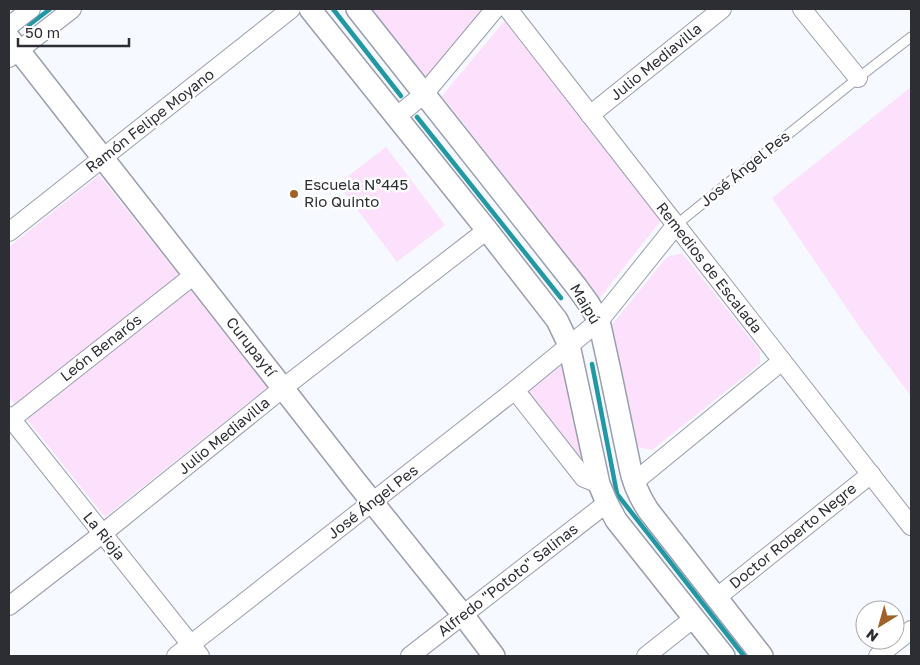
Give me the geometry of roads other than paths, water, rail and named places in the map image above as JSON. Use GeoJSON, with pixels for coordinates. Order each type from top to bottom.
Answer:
{"type":"FeatureCollection","features":[{"type":"Feature","properties":{"kind":"street"},"geometry":{"type":"LineString","coordinates":[[9,26],[31,9]]}},
{"type":"Feature","properties":{"kind":"street"},"geometry":{"type":"LineString","coordinates":[[12,49],[72,9]]}},
{"type":"Feature","properties":{"kind":"street","name":"Ramón Felipe Moyano"},"geometry":{"type":"LineString","coordinates":[[9,232],[291,9]]}},
{"type":"Feature","properties":{"kind":"street"},"geometry":{"type":"LineString","coordinates":[[310,9],[557,320],[569,345],[599,484],[607,504],[616,520],[724,656]]}},
{"type":"Feature","properties":{"kind":"street","name":"Maipú"},"geometry":{"type":"LineString","coordinates":[[357,9],[589,304],[599,321],[633,482],[640,498],[762,656]]}},
{"type":"Feature","properties":{"kind":"street"},"geometry":{"type":"LineString","coordinates":[[396,117],[424,94],[495,9]]}},
{"type":"Feature","properties":{"kind":"street","name":"Remedios de Escalada"},"geometry":{"type":"LineString","coordinates":[[508,9],[911,526]]}},
{"type":"Feature","properties":{"kind":"street","name":"Julio Mediavilla"},"geometry":{"type":"LineString","coordinates":[[590,115],[722,9]]}},
{"type":"Feature","properties":{"kind":"street"},"geometry":{"type":"LineString","coordinates":[[802,9],[858,78]]}},
{"type":"Feature","properties":{"kind":"street","name":"Curupaytí"},"geometry":{"type":"LineString","coordinates":[[12,49],[103,158],[494,656]]}},
{"type":"Feature","properties":{"kind":"street","name":"José Ángel Pes"},"geometry":{"type":"LineString","coordinates":[[176,656],[195,650],[372,502],[515,390],[599,321],[676,225]]}},
{"type":"Feature","properties":{"kind":"street","name":"Julio Mediavilla"},"geometry":{"type":"LineString","coordinates":[[9,606],[102,534],[283,388],[487,230]]}},
{"type":"Feature","properties":{"kind":"street","name":"León Benarós"},"geometry":{"type":"LineString","coordinates":[[10,419],[194,275]]}},
{"type":"Feature","properties":{"kind":"street"},"geometry":{"type":"LineString","coordinates":[[633,482],[782,362]]}},
{"type":"Feature","properties":{"kind":"street"},"geometry":{"type":"LineString","coordinates":[[515,390],[584,478],[599,484]]}},
{"type":"Feature","properties":{"kind":"street","name":"La Rioja"},"geometry":{"type":"LineString","coordinates":[[10,419],[195,650]]}},
{"type":"Feature","properties":{"kind":"street","name":"Doctor Roberto Negre"},"geometry":{"type":"LineString","coordinates":[[716,598],[871,474]]}},
{"type":"Feature","properties":{"kind":"street","name":"Alfredo \"Pototo\" Salinas"},"geometry":{"type":"LineString","coordinates":[[410,656],[607,504]]}},
{"type":"Feature","properties":{"kind":"street"},"geometry":{"type":"LineString","coordinates":[[646,656],[694,618]]}},
{"type":"Feature","properties":{"kind":"street"},"geometry":{"type":"LineString","coordinates":[[878,656],[911,630]]}},
{"type":"Feature","properties":{"kind":"lane","name":"José Ángel Pes"},"geometry":{"type":"LineString","coordinates":[[676,225],[911,37]]}},
{"type":"Feature","properties":{"kind":"waterway"},"geometry":{"type":"LineString","coordinates":[[29,25],[50,9]]}},
{"type":"Feature","properties":{"kind":"waterway"},"geometry":{"type":"LineString","coordinates":[[333,9],[401,96]]}},
{"type":"Feature","properties":{"kind":"waterway"},"geometry":{"type":"LineString","coordinates":[[417,117],[561,298]]}},
{"type":"Feature","properties":{"kind":"waterway"},"geometry":{"type":"LineString","coordinates":[[592,364],[617,494],[744,656]]}},
{"type":"Feature","properties":{"kind":"place","name":"Escuela Nº445 Rio Quinto"},"geometry":{"type":"Point","coordinates":[294,194]}}]}
